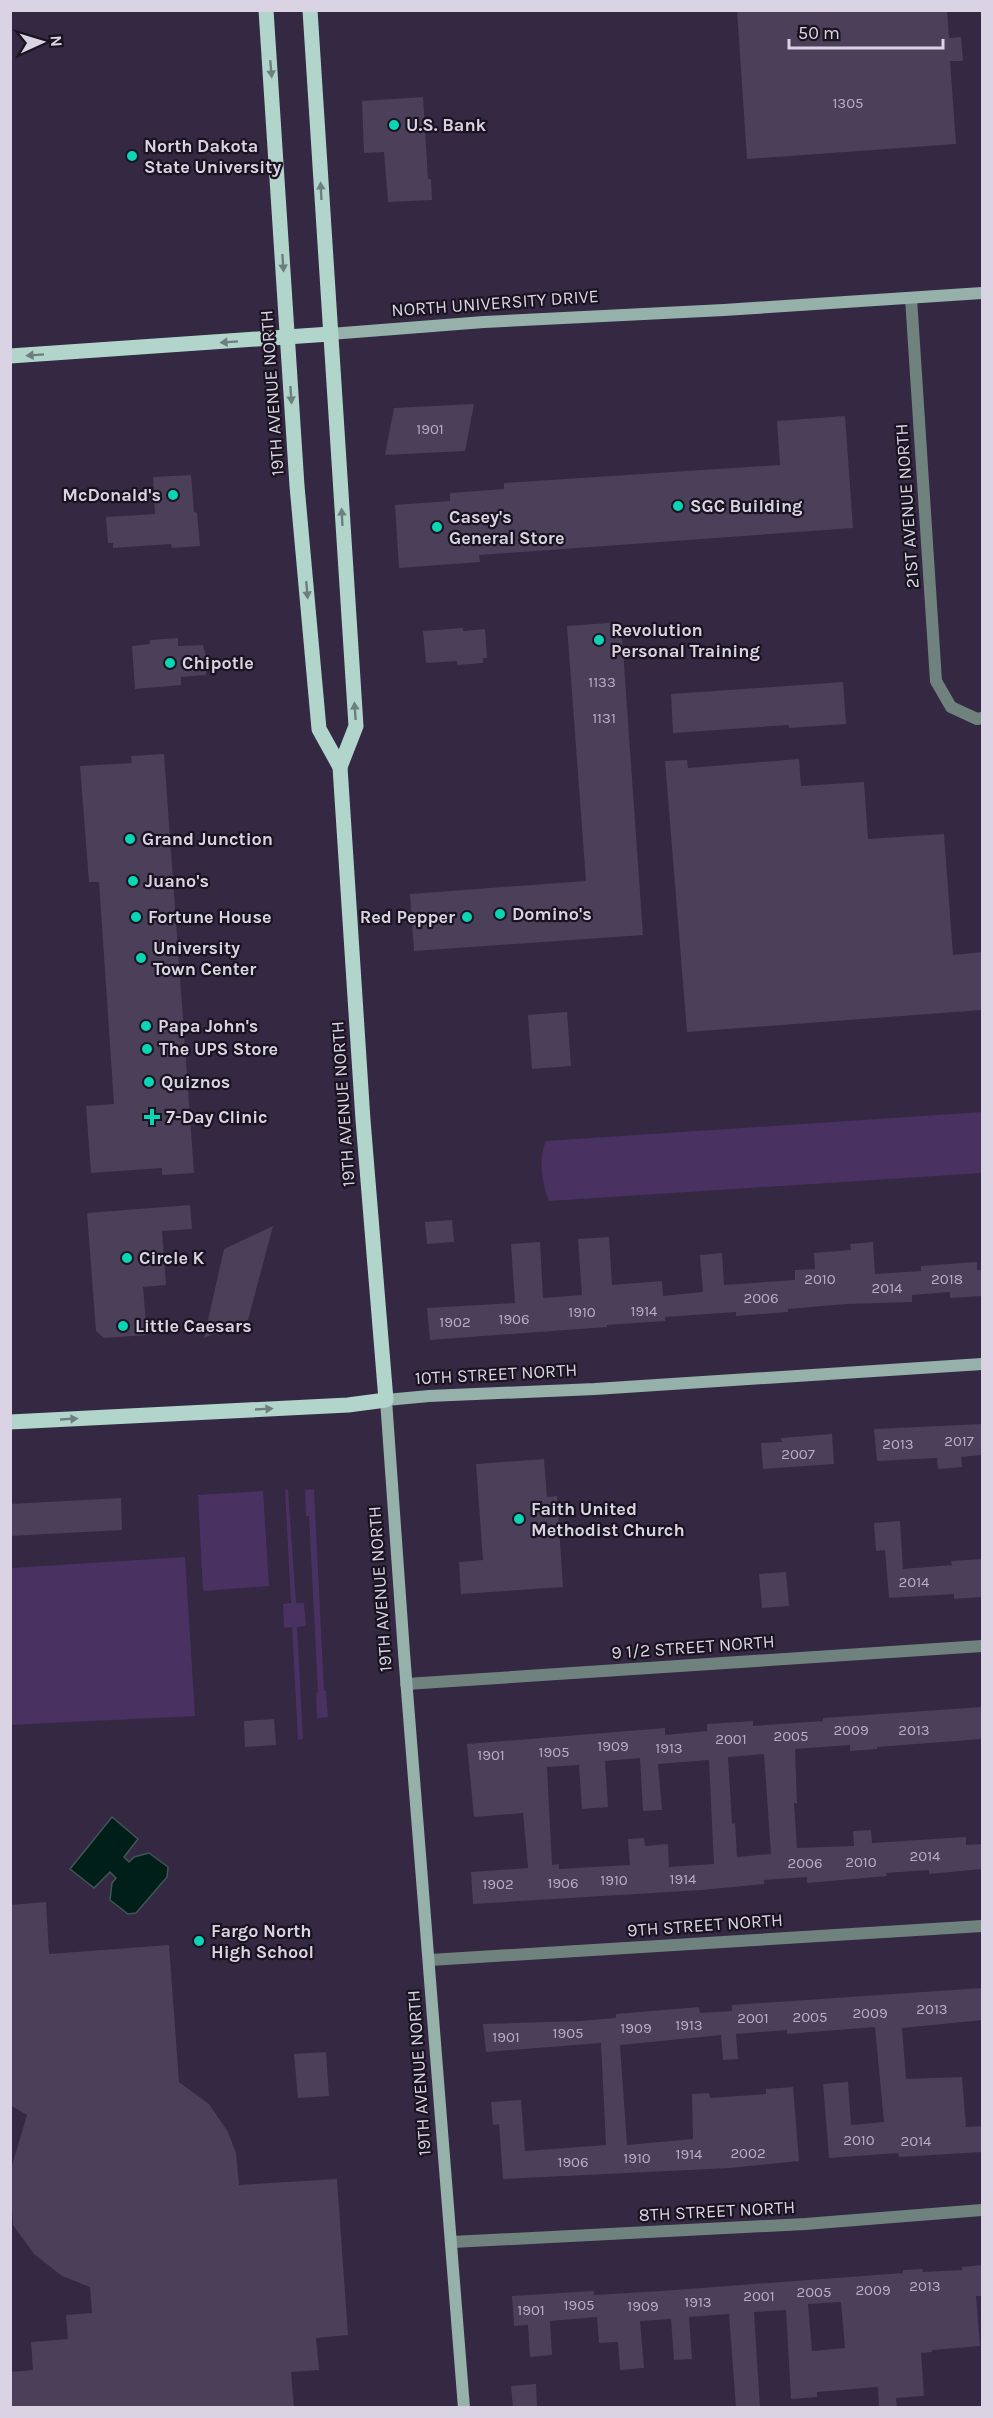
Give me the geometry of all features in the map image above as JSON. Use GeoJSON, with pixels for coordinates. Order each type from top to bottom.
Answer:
{"type":"FeatureCollection","features":[{"type":"Feature","properties":{"kind":"main road","name":"19TH AVENUE NORTH"},"geometry":{"type":"LineString","coordinates":[[266,10],[297,486],[319,729],[340,767]]}},
{"type":"Feature","properties":{"kind":"main road","name":"19TH AVENUE NORTH"},"geometry":{"type":"LineString","coordinates":[[310,10],[356,726],[340,767],[363,1120],[386,1400]]}},
{"type":"Feature","properties":{"kind":"main road","name":"NORTH UNIVERSITY DRIVE"},"geometry":{"type":"LineString","coordinates":[[10,356],[330,334]]}},
{"type":"Feature","properties":{"kind":"main road","name":"10TH STREET NORTH"},"geometry":{"type":"LineString","coordinates":[[10,1422],[348,1405],[386,1400]]}},
{"type":"Feature","properties":{"kind":"street","name":"NORTH UNIVERSITY DRIVE"},"geometry":{"type":"LineString","coordinates":[[330,334],[484,322],[982,293]]}},
{"type":"Feature","properties":{"kind":"street","name":"21ST AVENUE NORTH"},"geometry":{"type":"LineString","coordinates":[[911,297],[936,681],[951,707],[977,719],[982,718]]}},
{"type":"Feature","properties":{"kind":"street","name":"10TH STREET NORTH"},"geometry":{"type":"LineString","coordinates":[[386,1400],[982,1364]]}},
{"type":"Feature","properties":{"kind":"street","name":"19TH AVENUE NORTH"},"geometry":{"type":"LineString","coordinates":[[386,1400],[406,1684],[430,1960],[464,2408]]}},
{"type":"Feature","properties":{"kind":"street","name":"9 1/2 STREET NORTH"},"geometry":{"type":"LineString","coordinates":[[406,1684],[982,1646]]}},
{"type":"Feature","properties":{"kind":"street","name":"9TH STREET NORTH"},"geometry":{"type":"LineString","coordinates":[[430,1960],[982,1926]]}},
{"type":"Feature","properties":{"kind":"street","name":"8TH STREET NORTH"},"geometry":{"type":"LineString","coordinates":[[452,2242],[805,2224],[982,2210]]}},
{"type":"Feature","properties":{"kind":"shaded area"},"geometry":{"type":"Polygon","coordinates":[[[982,1112],[982,1173],[549,1201],[544,1187],[542,1155],[546,1141],[982,1112]]]}},
{"type":"Feature","properties":{"kind":"shaded area"},"geometry":{"type":"Polygon","coordinates":[[[314,1489],[324,1691],[326,1691],[328,1717],[317,1718],[316,1693],[318,1692],[309,1516],[306,1516],[305,1490],[314,1489]]]}},
{"type":"Feature","properties":{"kind":"shaded area"},"geometry":{"type":"Polygon","coordinates":[[[285,1490],[288,1490],[296,1603],[304,1603],[306,1626],[297,1627],[303,1739],[298,1740],[292,1627],[284,1628],[283,1604],[291,1603],[285,1490]]]}},
{"type":"Feature","properties":{"kind":"shaded area"},"geometry":{"type":"Polygon","coordinates":[[[263,1491],[269,1586],[203,1591],[198,1495],[263,1491]]]}},
{"type":"Feature","properties":{"kind":"shaded area"},"geometry":{"type":"Polygon","coordinates":[[[185,1557],[195,1716],[11,1725],[11,1568],[185,1557]]]}},
{"type":"Feature","properties":{"kind":"shaded area"},"geometry":{"type":"Polygon","coordinates":[[[112,1817],[138,1839],[124,1857],[129,1862],[134,1857],[149,1853],[168,1867],[167,1877],[136,1913],[128,1914],[110,1900],[112,1883],[116,1878],[110,1872],[94,1888],[70,1869],[112,1817]]]}},
{"type":"Feature","properties":{"kind":"building"},"geometry":{"type":"Polygon","coordinates":[[[737,10],[947,10],[949,38],[961,37],[963,61],[950,61],[956,144],[747,159],[737,10]]]}},
{"type":"Feature","properties":{"kind":"building"},"geometry":{"type":"Polygon","coordinates":[[[423,97],[428,179],[431,179],[432,200],[388,202],[384,152],[364,153],[362,101],[423,97]]]}},
{"type":"Feature","properties":{"kind":"building"},"geometry":{"type":"Polygon","coordinates":[[[474,404],[465,451],[385,455],[394,408],[474,404]]]}},
{"type":"Feature","properties":{"kind":"building","name":"SGC Building"},"geometry":{"type":"Polygon","coordinates":[[[845,416],[853,528],[479,555],[480,562],[399,568],[395,505],[450,501],[450,493],[504,489],[504,483],[780,465],[777,421],[845,416]]]}},
{"type":"Feature","properties":{"kind":"building","name":"McDonald's"},"geometry":{"type":"Polygon","coordinates":[[[191,475],[200,546],[172,548],[171,544],[113,548],[113,543],[108,543],[106,517],[155,514],[153,477],[191,475]]]}},
{"type":"Feature","properties":{"kind":"building"},"geometry":{"type":"Polygon","coordinates":[[[621,622],[643,935],[414,951],[410,894],[586,881],[567,626],[621,622]]]}},
{"type":"Feature","properties":{"kind":"building"},"geometry":{"type":"Polygon","coordinates":[[[463,628],[463,631],[485,629],[487,658],[483,658],[483,663],[457,665],[457,661],[426,663],[423,631],[463,628]]]}},
{"type":"Feature","properties":{"kind":"building","name":"Chipotle"},"geometry":{"type":"Polygon","coordinates":[[[178,638],[178,646],[203,645],[207,660],[206,675],[181,677],[181,685],[135,689],[132,646],[150,644],[150,640],[178,638]]]}},
{"type":"Feature","properties":{"kind":"building"},"geometry":{"type":"Polygon","coordinates":[[[843,682],[846,724],[789,728],[789,725],[673,733],[671,694],[843,682]]]}},
{"type":"Feature","properties":{"kind":"building","name":"University Town Center"},"geometry":{"type":"Polygon","coordinates":[[[164,754],[194,1173],[162,1175],[162,1168],[91,1173],[86,1106],[114,1104],[99,882],[89,882],[80,766],[132,763],[131,756],[164,754]]]}},
{"type":"Feature","properties":{"kind":"building"},"geometry":{"type":"Polygon","coordinates":[[[799,759],[801,786],[864,782],[868,839],[944,834],[953,955],[982,952],[982,1010],[687,1032],[665,761],[687,760],[688,768],[799,759]]]}},
{"type":"Feature","properties":{"kind":"building"},"geometry":{"type":"Polygon","coordinates":[[[567,1012],[571,1066],[532,1069],[528,1015],[567,1012]]]}},
{"type":"Feature","properties":{"kind":"building","name":"Circle K"},"geometry":{"type":"Polygon","coordinates":[[[190,1205],[192,1229],[162,1231],[166,1285],[143,1287],[147,1335],[104,1338],[96,1331],[87,1213],[190,1205]]]}},
{"type":"Feature","properties":{"kind":"building"},"geometry":{"type":"Polygon","coordinates":[[[452,1220],[454,1242],[427,1244],[425,1222],[452,1220]]]}},
{"type":"Feature","properties":{"kind":"building","name":"Circle K"},"geometry":{"type":"Polygon","coordinates":[[[273,1226],[248,1320],[204,1338],[224,1249],[273,1226]]]}},
{"type":"Feature","properties":{"kind":"building"},"geometry":{"type":"Polygon","coordinates":[[[609,1237],[612,1285],[662,1281],[663,1296],[703,1292],[700,1255],[722,1253],[724,1285],[795,1280],[795,1270],[815,1269],[814,1253],[851,1250],[850,1244],[873,1242],[875,1274],[921,1271],[921,1266],[977,1262],[977,1270],[982,1270],[982,1296],[950,1298],[950,1292],[912,1295],[912,1302],[846,1304],[736,1316],[736,1312],[665,1317],[665,1321],[607,1325],[607,1327],[430,1340],[427,1308],[515,1303],[511,1244],[540,1242],[543,1298],[582,1295],[578,1239],[609,1237]]]}},
{"type":"Feature","properties":{"kind":"building"},"geometry":{"type":"Polygon","coordinates":[[[982,1424],[982,1455],[961,1457],[962,1467],[938,1469],[937,1458],[877,1461],[874,1429],[982,1424]]]}},
{"type":"Feature","properties":{"kind":"building"},"geometry":{"type":"Polygon","coordinates":[[[832,1434],[834,1464],[763,1469],[761,1443],[782,1442],[781,1438],[832,1434]]]}},
{"type":"Feature","properties":{"kind":"building","name":"Faith United Methodist Church"},"geometry":{"type":"Polygon","coordinates":[[[544,1459],[547,1497],[557,1496],[563,1587],[461,1594],[459,1562],[483,1560],[476,1464],[544,1459]]]}},
{"type":"Feature","properties":{"kind":"building"},"geometry":{"type":"Polygon","coordinates":[[[121,1498],[122,1530],[10,1536],[10,1504],[121,1498]]]}},
{"type":"Feature","properties":{"kind":"building"},"geometry":{"type":"Polygon","coordinates":[[[900,1521],[903,1569],[952,1565],[951,1561],[982,1559],[982,1597],[954,1599],[954,1594],[889,1598],[885,1550],[876,1551],[874,1523],[900,1521]]]}},
{"type":"Feature","properties":{"kind":"building"},"geometry":{"type":"Polygon","coordinates":[[[786,1572],[789,1606],[762,1608],[759,1574],[786,1572]]]}},
{"type":"Feature","properties":{"kind":"building"},"geometry":{"type":"Polygon","coordinates":[[[982,1707],[982,1739],[850,1751],[850,1745],[795,1749],[797,1803],[794,1803],[797,1848],[854,1846],[853,1831],[871,1830],[872,1843],[966,1837],[966,1845],[982,1844],[982,1869],[929,1874],[929,1870],[886,1873],[887,1876],[807,1883],[807,1877],[764,1880],[764,1884],[702,1890],[473,1904],[471,1872],[528,1868],[523,1813],[474,1817],[467,1744],[665,1728],[665,1735],[707,1731],[707,1724],[753,1721],[753,1726],[823,1721],[823,1718],[982,1707]],[[764,1754],[728,1757],[732,1824],[735,1823],[737,1857],[771,1854],[764,1754]],[[640,1758],[605,1761],[608,1807],[582,1809],[579,1765],[547,1767],[552,1865],[559,1864],[559,1869],[630,1865],[628,1839],[644,1838],[645,1846],[668,1844],[669,1867],[714,1864],[709,1760],[658,1764],[662,1810],[643,1811],[640,1758]]]}},
{"type":"Feature","properties":{"kind":"building"},"geometry":{"type":"Polygon","coordinates":[[[274,1719],[276,1745],[245,1747],[244,1721],[274,1719]]]}},
{"type":"Feature","properties":{"kind":"building"},"geometry":{"type":"Polygon","coordinates":[[[46,1902],[49,1954],[169,1945],[179,2082],[209,2104],[228,2132],[236,2153],[239,2185],[337,2179],[348,2335],[316,2338],[319,2370],[291,2372],[294,2408],[10,2408],[10,2372],[33,2370],[31,2342],[68,2339],[66,2315],[92,2313],[90,2287],[62,2276],[34,2254],[13,2225],[10,2172],[27,2115],[10,2105],[10,1905],[46,1902]]]}},
{"type":"Feature","properties":{"kind":"building"},"geometry":{"type":"Polygon","coordinates":[[[982,1988],[982,2020],[902,2028],[906,2079],[962,2077],[966,2127],[982,2126],[982,2152],[899,2157],[898,2153],[829,2158],[823,2084],[848,2082],[851,2125],[884,2122],[875,2027],[787,2034],[787,2030],[736,2034],[738,2059],[723,2060],[721,2035],[620,2045],[627,2145],[693,2139],[692,2094],[709,2093],[710,2098],[766,2094],[766,2089],[793,2087],[799,2161],[730,2168],[503,2179],[499,2124],[493,2125],[491,2102],[521,2100],[525,2151],[606,2145],[601,2043],[486,2052],[483,2024],[580,2021],[616,2018],[616,2014],[699,2007],[700,2013],[732,2011],[732,2005],[982,1988]]]}},
{"type":"Feature","properties":{"kind":"building"},"geometry":{"type":"Polygon","coordinates":[[[326,2052],[329,2096],[298,2098],[294,2054],[326,2052]]]}},
{"type":"Feature","properties":{"kind":"building"},"geometry":{"type":"Polygon","coordinates":[[[982,2265],[982,2296],[976,2296],[980,2346],[921,2353],[924,2396],[896,2398],[897,2408],[879,2408],[878,2387],[817,2392],[817,2397],[791,2399],[786,2310],[754,2312],[760,2408],[736,2408],[729,2314],[689,2317],[692,2359],[674,2360],[671,2319],[640,2321],[644,2368],[620,2370],[618,2342],[599,2343],[597,2317],[550,2321],[552,2355],[530,2357],[528,2325],[514,2326],[512,2296],[594,2291],[594,2295],[661,2291],[903,2273],[903,2270],[922,2269],[923,2272],[962,2270],[962,2267],[982,2265]],[[841,2302],[808,2304],[812,2351],[845,2348],[841,2302]]]}},
{"type":"Feature","properties":{"kind":"building"},"geometry":{"type":"Polygon","coordinates":[[[536,2384],[537,2408],[513,2408],[511,2386],[536,2384]]]}},
{"type":"Feature","properties":{"kind":"place","name":"U.S. Bank"},"geometry":{"type":"Point","coordinates":[394,125]}},
{"type":"Feature","properties":{"kind":"place","name":"North Dakota State University"},"geometry":{"type":"Point","coordinates":[132,156]}},
{"type":"Feature","properties":{"kind":"place","name":"McDonald's"},"geometry":{"type":"Point","coordinates":[173,495]}},
{"type":"Feature","properties":{"kind":"place","name":"SGC Building"},"geometry":{"type":"Point","coordinates":[678,506]}},
{"type":"Feature","properties":{"kind":"place","name":"Casey's General Store"},"geometry":{"type":"Point","coordinates":[437,527]}},
{"type":"Feature","properties":{"kind":"place","name":"Revolution Personal Training"},"geometry":{"type":"Point","coordinates":[599,640]}},
{"type":"Feature","properties":{"kind":"place","name":"Chipotle"},"geometry":{"type":"Point","coordinates":[170,663]}},
{"type":"Feature","properties":{"kind":"place","name":"Grand Junction"},"geometry":{"type":"Point","coordinates":[130,839]}},
{"type":"Feature","properties":{"kind":"place","name":"Juano's"},"geometry":{"type":"Point","coordinates":[133,881]}},
{"type":"Feature","properties":{"kind":"place","name":"Domino's"},"geometry":{"type":"Point","coordinates":[500,914]}},
{"type":"Feature","properties":{"kind":"place","name":"Fortune House"},"geometry":{"type":"Point","coordinates":[136,917]}},
{"type":"Feature","properties":{"kind":"place","name":"Red Pepper"},"geometry":{"type":"Point","coordinates":[467,917]}},
{"type":"Feature","properties":{"kind":"place","name":"University Town Center"},"geometry":{"type":"Point","coordinates":[141,958]}},
{"type":"Feature","properties":{"kind":"place","name":"Papa John's"},"geometry":{"type":"Point","coordinates":[146,1026]}},
{"type":"Feature","properties":{"kind":"place","name":"The UPS Store"},"geometry":{"type":"Point","coordinates":[147,1049]}},
{"type":"Feature","properties":{"kind":"place","name":"Quiznos"},"geometry":{"type":"Point","coordinates":[149,1082]}},
{"type":"Feature","properties":{"kind":"place","name":"7-Day Clinic"},"geometry":{"type":"Point","coordinates":[152,1117]}},
{"type":"Feature","properties":{"kind":"place","name":"Circle K"},"geometry":{"type":"Point","coordinates":[127,1258]}},
{"type":"Feature","properties":{"kind":"place","name":"Little Caesars"},"geometry":{"type":"Point","coordinates":[123,1326]}},
{"type":"Feature","properties":{"kind":"place","name":"Faith United Methodist Church"},"geometry":{"type":"Point","coordinates":[519,1519]}},
{"type":"Feature","properties":{"kind":"place","name":"Fargo North High School"},"geometry":{"type":"Point","coordinates":[199,1941]}}]}
